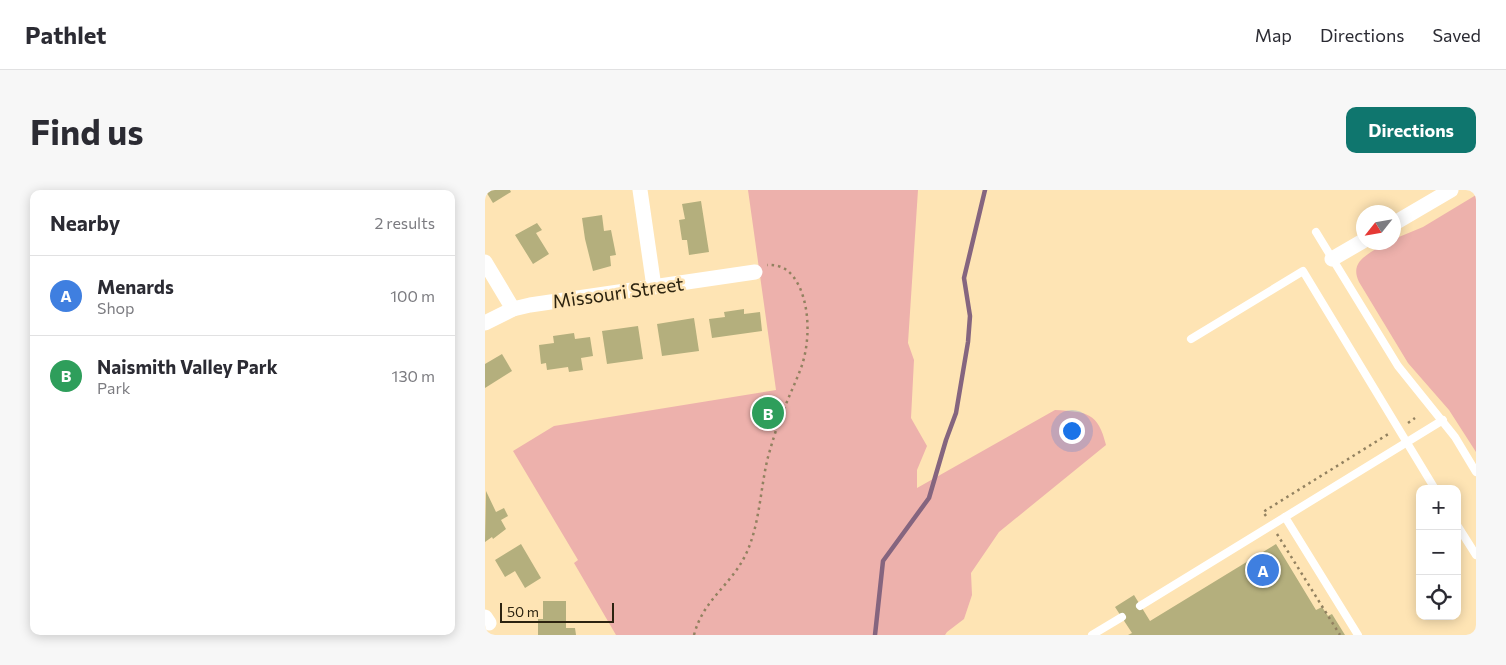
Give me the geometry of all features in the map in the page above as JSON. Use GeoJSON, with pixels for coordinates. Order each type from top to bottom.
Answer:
{"type":"FeatureCollection","features":[{"type":"Feature","properties":{"kind":"street"},"geometry":{"type":"LineString","coordinates":[[640,190],[654,287]]}},
{"type":"Feature","properties":{"kind":"street"},"geometry":{"type":"LineString","coordinates":[[1401,219],[1451,190]]}},
{"type":"Feature","properties":{"kind":"street"},"geometry":{"type":"LineString","coordinates":[[1333,259],[1356,245]]}},
{"type":"Feature","properties":{"kind":"street"},"geometry":{"type":"LineString","coordinates":[[485,262],[513,309]]}},
{"type":"Feature","properties":{"kind":"street","name":"Missouri Street"},"geometry":{"type":"LineString","coordinates":[[485,323],[513,309],[530,305],[755,272]]}},
{"type":"Feature","properties":{"kind":"lane"},"geometry":{"type":"LineString","coordinates":[[1316,232],[1398,366],[1443,420],[1476,472]]}},
{"type":"Feature","properties":{"kind":"lane"},"geometry":{"type":"LineString","coordinates":[[1191,340],[1303,272],[1433,485]]}},
{"type":"Feature","properties":{"kind":"lane"},"geometry":{"type":"LineString","coordinates":[[1140,606],[1443,420]]}},
{"type":"Feature","properties":{"kind":"lane"},"geometry":{"type":"LineString","coordinates":[[1285,517],[1358,635]]}},
{"type":"Feature","properties":{"kind":"lane"},"geometry":{"type":"LineString","coordinates":[[1460,530],[1476,555]]}},
{"type":"Feature","properties":{"kind":"lane"},"geometry":{"type":"LineString","coordinates":[[1092,635],[1122,617]]}},
{"type":"Feature","properties":{"kind":"path"},"geometry":{"type":"LineString","coordinates":[[694,635],[704,610],[737,569],[750,544],[774,436],[801,367],[806,349],[806,310],[802,294],[795,279],[783,267],[776,265],[760,266],[755,272]]}},
{"type":"Feature","properties":{"kind":"path"},"geometry":{"type":"LineString","coordinates":[[1340,635],[1263,512],[1415,418]]}},
{"type":"Feature","properties":{"kind":"shaded area"},"geometry":{"type":"Polygon","coordinates":[[[748,190],[918,190],[908,343],[914,360],[911,418],[927,446],[917,470],[917,488],[1055,410],[1083,413],[1089,416],[1095,420],[1103,434],[1106,445],[999,532],[971,573],[972,595],[964,619],[945,635],[616,635],[574,563],[578,560],[513,451],[554,426],[776,390],[748,190]]]}},
{"type":"Feature","properties":{"kind":"shaded area"},"geometry":{"type":"Polygon","coordinates":[[[1476,195],[1476,452],[1449,410],[1408,363],[1357,277],[1358,264],[1367,255],[1374,250],[1401,250],[1401,236],[1423,227],[1476,195]]]}},
{"type":"Feature","properties":{"kind":"building"},"geometry":{"type":"Polygon","coordinates":[[[485,190],[510,190],[511,192],[493,203],[485,190]]]}},
{"type":"Feature","properties":{"kind":"building"},"geometry":{"type":"Polygon","coordinates":[[[701,201],[709,252],[689,255],[687,240],[682,240],[679,220],[685,219],[682,204],[701,201]]]}},
{"type":"Feature","properties":{"kind":"building"},"geometry":{"type":"Polygon","coordinates":[[[602,215],[604,231],[611,230],[616,255],[610,256],[611,266],[593,271],[582,218],[602,215]]]}},
{"type":"Feature","properties":{"kind":"building"},"geometry":{"type":"Polygon","coordinates":[[[537,223],[542,230],[536,233],[549,254],[533,264],[515,235],[537,223]]]}},
{"type":"Feature","properties":{"kind":"building"},"geometry":{"type":"Polygon","coordinates":[[[744,309],[744,314],[760,312],[762,331],[712,338],[709,319],[725,317],[724,312],[744,309]]]}},
{"type":"Feature","properties":{"kind":"building"},"geometry":{"type":"Polygon","coordinates":[[[694,318],[699,351],[662,356],[657,324],[694,318]]]}},
{"type":"Feature","properties":{"kind":"building"},"geometry":{"type":"Polygon","coordinates":[[[638,326],[643,359],[607,364],[602,331],[638,326]]]}},
{"type":"Feature","properties":{"kind":"building"},"geometry":{"type":"Polygon","coordinates":[[[574,333],[575,339],[590,337],[593,356],[581,358],[583,370],[569,372],[568,367],[547,370],[546,363],[541,364],[539,345],[554,343],[553,336],[574,333]]]}},
{"type":"Feature","properties":{"kind":"building"},"geometry":{"type":"Polygon","coordinates":[[[502,354],[512,371],[485,388],[485,364],[502,354]]]}},
{"type":"Feature","properties":{"kind":"building"},"geometry":{"type":"Polygon","coordinates":[[[486,491],[496,512],[504,508],[508,516],[501,520],[506,529],[493,539],[492,537],[485,542],[486,491]]]}},
{"type":"Feature","properties":{"kind":"building"},"geometry":{"type":"Polygon","coordinates":[[[521,544],[541,578],[525,588],[515,571],[505,577],[495,560],[521,544]]]}},
{"type":"Feature","properties":{"kind":"building"},"geometry":{"type":"Polygon","coordinates":[[[1276,544],[1316,610],[1322,607],[1328,616],[1332,614],[1345,635],[1128,635],[1132,633],[1115,607],[1134,595],[1150,621],[1276,544]]]}},
{"type":"Feature","properties":{"kind":"building"},"geometry":{"type":"Polygon","coordinates":[[[543,601],[566,601],[566,628],[575,628],[576,635],[538,635],[538,619],[543,619],[543,601]]]}},
{"type":"Feature","properties":{"kind":"waterway"},"geometry":{"type":"LineString","coordinates":[[875,635],[883,561],[929,498],[956,413],[968,342],[970,316],[964,278],[985,190]]}},
{"type":"Feature","properties":{"kind":"place","name":"Naismith Valley Park"},"geometry":{"type":"Point","coordinates":[768,413]}},
{"type":"Feature","properties":{"kind":"place","name":"Menards"},"geometry":{"type":"Point","coordinates":[1263,570]}}]}
